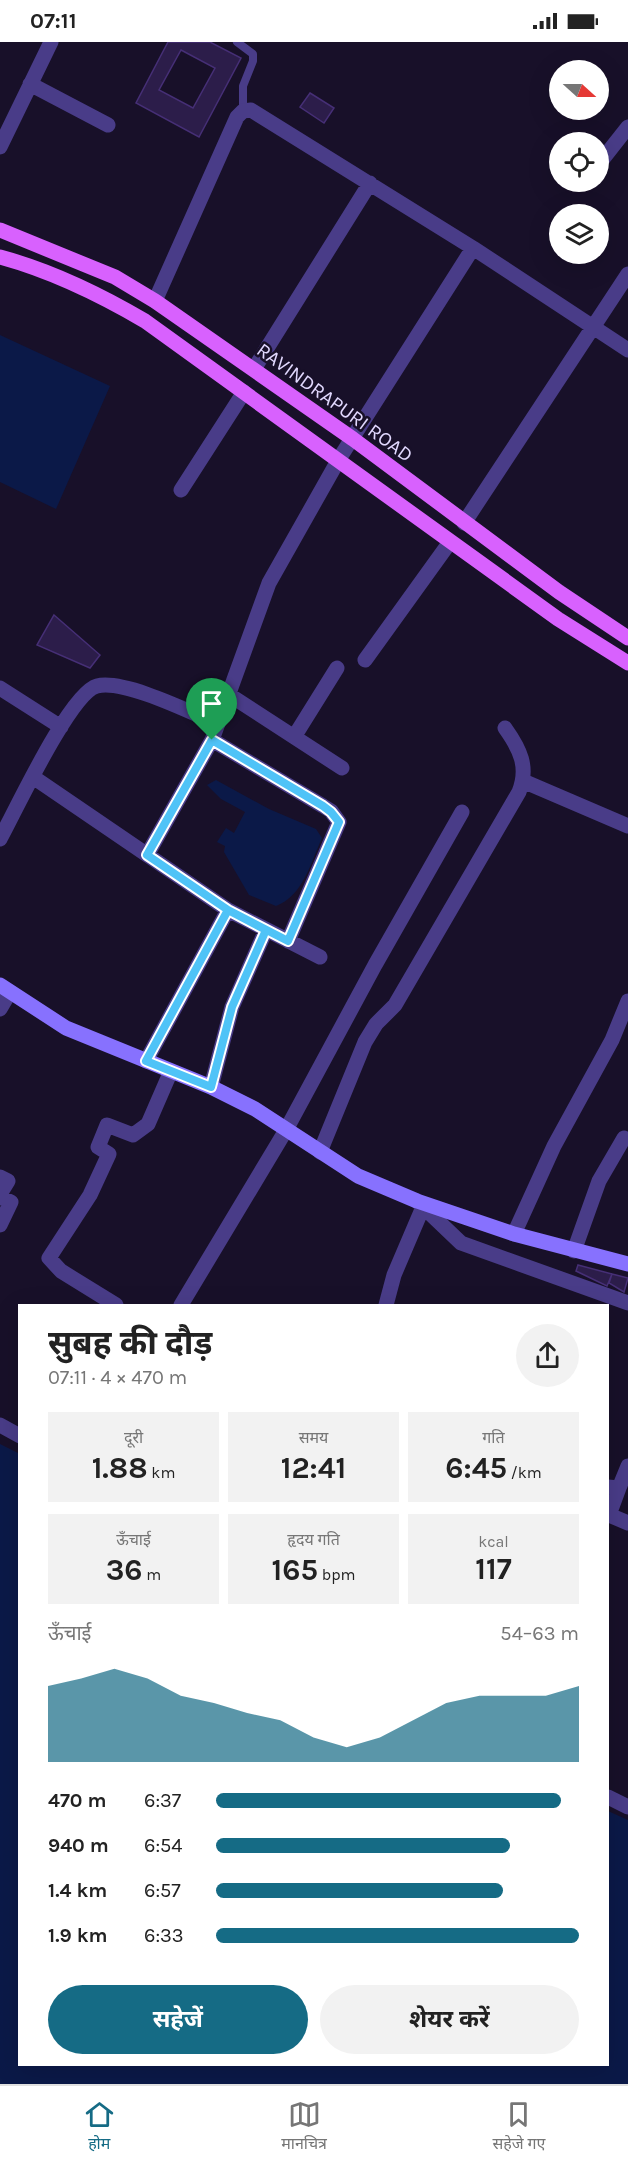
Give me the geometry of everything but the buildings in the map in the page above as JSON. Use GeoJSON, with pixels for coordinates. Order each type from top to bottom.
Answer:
{"type":"FeatureCollection","features":[{"type":"Feature","properties":{"kind":"main road","name":"RAVINDRAPURI ROAD"},"geometry":{"type":"LineString","coordinates":[[0,230],[98,269],[155,301],[353,440],[607,626],[628,638]]}},
{"type":"Feature","properties":{"kind":"main road"},"geometry":{"type":"LineString","coordinates":[[0,257],[36,267],[120,306],[145,321],[558,619],[628,663]]}},
{"type":"Feature","properties":{"kind":"street"},"geometry":{"type":"LineString","coordinates":[[0,147],[51,42]]}},
{"type":"Feature","properties":{"kind":"street"},"geometry":{"type":"LineString","coordinates":[[30,84],[108,125]]}},
{"type":"Feature","properties":{"kind":"street"},"geometry":{"type":"LineString","coordinates":[[155,301],[237,117],[243,111],[258,112],[628,350]]}},
{"type":"Feature","properties":{"kind":"street"},"geometry":{"type":"LineString","coordinates":[[609,151],[628,127]]}},
{"type":"Feature","properties":{"kind":"street"},"geometry":{"type":"LineString","coordinates":[[254,369],[370,183]]}},
{"type":"Feature","properties":{"kind":"street"},"geometry":{"type":"LineString","coordinates":[[147,855],[212,740],[269,583],[339,459],[474,249]]}},
{"type":"Feature","properties":{"kind":"street"},"geometry":{"type":"LineString","coordinates":[[464,523],[628,274]]}},
{"type":"Feature","properties":{"kind":"street"},"geometry":{"type":"LineString","coordinates":[[181,490],[244,392]]}},
{"type":"Feature","properties":{"kind":"street"},"geometry":{"type":"LineString","coordinates":[[365,660],[450,542]]}},
{"type":"Feature","properties":{"kind":"street"},"geometry":{"type":"LineString","coordinates":[[294,737],[338,668]]}},
{"type":"Feature","properties":{"kind":"street"},"geometry":{"type":"LineString","coordinates":[[0,839],[61,727],[90,689],[107,685],[154,697],[218,724]]}},
{"type":"Feature","properties":{"kind":"street"},"geometry":{"type":"LineString","coordinates":[[0,688],[61,727]]}},
{"type":"Feature","properties":{"kind":"street"},"geometry":{"type":"LineString","coordinates":[[228,694],[342,768]]}},
{"type":"Feature","properties":{"kind":"street"},"geometry":{"type":"LineString","coordinates":[[320,1152],[370,1032],[395,1005],[508,813],[523,781],[524,766],[521,754],[505,728]]}},
{"type":"Feature","properties":{"kind":"street"},"geometry":{"type":"LineString","coordinates":[[212,740],[323,806],[339,822],[288,941]]}},
{"type":"Feature","properties":{"kind":"street"},"geometry":{"type":"LineString","coordinates":[[33,777],[228,910],[320,957]]}},
{"type":"Feature","properties":{"kind":"street"},"geometry":{"type":"LineString","coordinates":[[523,781],[628,826]]}},
{"type":"Feature","properties":{"kind":"street"},"geometry":{"type":"LineString","coordinates":[[182,1304],[286,1130],[375,964],[462,812]]}},
{"type":"Feature","properties":{"kind":"street"},"geometry":{"type":"LineString","coordinates":[[146,1061],[228,910]]}},
{"type":"Feature","properties":{"kind":"street"},"geometry":{"type":"LineString","coordinates":[[211,1087],[232,1007],[266,930]]}},
{"type":"Feature","properties":{"kind":"street"},"geometry":{"type":"LineString","coordinates":[[0,1009],[5,988],[66,1028],[211,1087],[255,1109],[358,1176],[420,1204],[514,1234],[628,1264]]}},
{"type":"Feature","properties":{"kind":"street"},"geometry":{"type":"LineString","coordinates":[[514,1234],[554,1146],[612,1040],[628,1001]]}},
{"type":"Feature","properties":{"kind":"street"},"geometry":{"type":"LineString","coordinates":[[114,1304],[61,1271],[49,1258],[90,1195],[110,1154],[98,1147],[107,1125],[133,1136],[148,1124],[171,1071]]}},
{"type":"Feature","properties":{"kind":"street"},"geometry":{"type":"LineString","coordinates":[[574,1251],[599,1182],[624,1138]]}},
{"type":"Feature","properties":{"kind":"street"},"geometry":{"type":"LineString","coordinates":[[0,1177],[8,1181],[0,1196],[11,1202],[0,1225]]}},
{"type":"Feature","properties":{"kind":"street"},"geometry":{"type":"LineString","coordinates":[[420,1204],[461,1243],[628,1304]]}},
{"type":"Feature","properties":{"kind":"street"},"geometry":{"type":"LineString","coordinates":[[386,1304],[394,1275],[420,1204]]}},
{"type":"Feature","properties":{"kind":"street"},"geometry":{"type":"LineString","coordinates":[[0,1425],[18,1435]]}},
{"type":"Feature","properties":{"kind":"street"},"geometry":{"type":"LineString","coordinates":[[628,1466],[613,1488],[609,1515],[628,1523]]}},
{"type":"Feature","properties":{"kind":"street"},"geometry":{"type":"LineString","coordinates":[[609,1798],[628,1807]]}},
{"type":"Feature","properties":{"kind":"lane"},"geometry":{"type":"LineString","coordinates":[[237,42],[253,54],[253,61],[243,86],[243,111]]}},
{"type":"Feature","properties":{"kind":"water"},"geometry":{"type":"Polygon","coordinates":[[[0,335],[110,386],[56,509],[0,482],[0,335]]]}},
{"type":"Feature","properties":{"kind":"water"},"geometry":{"type":"Polygon","coordinates":[[[216,780],[269,809],[316,829],[322,838],[300,886],[293,895],[276,906],[249,895],[224,852],[225,846],[217,842],[226,828],[234,833],[245,812],[221,799],[207,785],[216,780]]]}},
{"type":"Feature","properties":{"kind":"water"},"geometry":{"type":"Polygon","coordinates":[[[0,1444],[18,1453],[18,2066],[609,2066],[609,1811],[628,1820],[628,2084],[0,2084],[0,1444]]]}},
{"type":"Feature","properties":{"kind":"route"},"geometry":{"type":"LineString","coordinates":[[212,740],[147,855],[228,910],[266,930],[232,1007],[211,1087],[146,1061],[228,910],[288,941],[339,822],[323,806],[212,740]]}}]}
